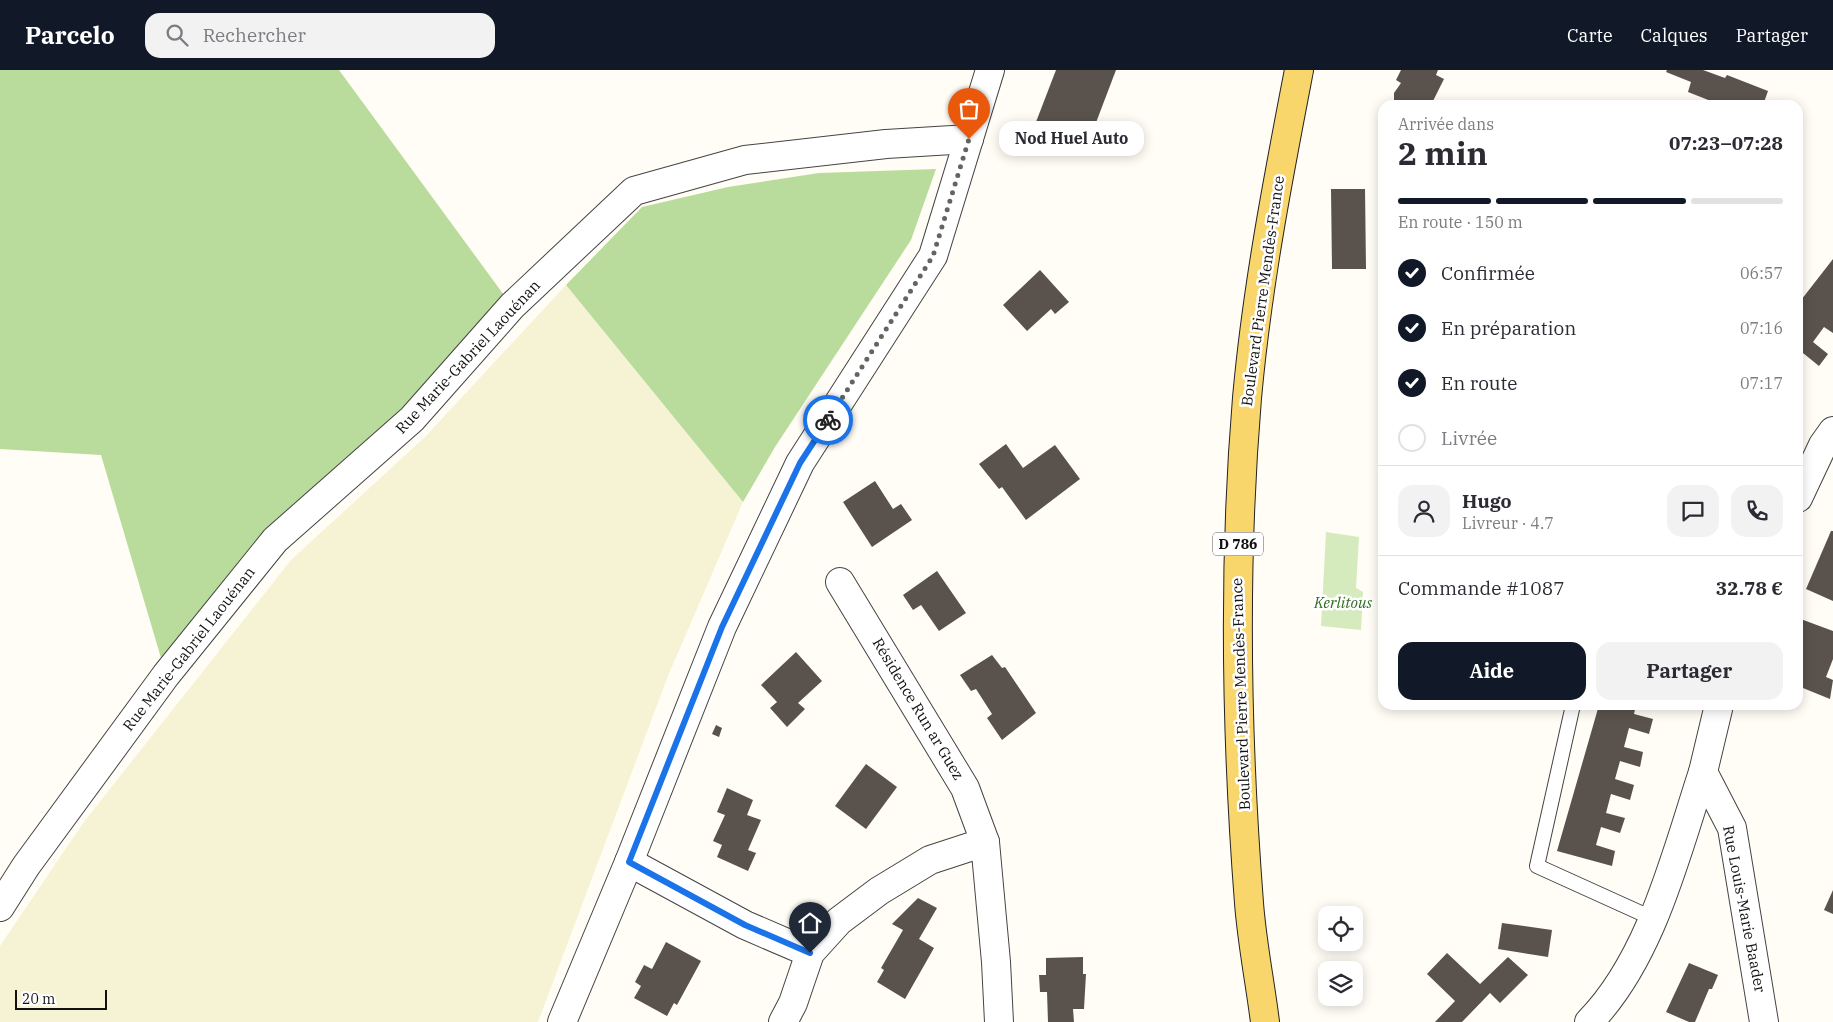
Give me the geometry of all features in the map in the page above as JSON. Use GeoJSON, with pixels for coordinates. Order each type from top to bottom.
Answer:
{"type":"FeatureCollection","features":[{"type":"Feature","properties":{"kind":"main road","name":"Boulevard Pierre Mendès-France"},"geometry":{"type":"LineString","coordinates":[[1265,1022],[1249,905],[1238,698],[1238,555],[1247,397],[1266,243],[1299,70]]}},
{"type":"Feature","properties":{"kind":"street"},"geometry":{"type":"LineString","coordinates":[[562,1022],[629,862],[722,627],[800,463],[933,256],[990,70]]}},
{"type":"Feature","properties":{"kind":"street","name":"Rue Marie-Gabriel Laouénan"},"geometry":{"type":"LineString","coordinates":[[0,907],[26,866],[166,675],[275,540],[412,420],[512,306],[634,191],[745,160],[886,144],[969,139]]}},
{"type":"Feature","properties":{"kind":"street"},"geometry":{"type":"LineString","coordinates":[[1803,487],[1823,445],[1833,431]]}},
{"type":"Feature","properties":{"kind":"street","name":"Résidence Run ar Guez"},"geometry":{"type":"LineString","coordinates":[[840,582],[965,788],[985,842],[996,962],[999,1022]]}},
{"type":"Feature","properties":{"kind":"street"},"geometry":{"type":"LineString","coordinates":[[1589,1022],[1610,1001],[1654,919],[1703,772],[1718,710]]}},
{"type":"Feature","properties":{"kind":"street","name":"Rue Louis-Marie Baader"},"geometry":{"type":"LineString","coordinates":[[1703,772],[1732,828],[1764,1022]]}},
{"type":"Feature","properties":{"kind":"street"},"geometry":{"type":"LineString","coordinates":[[782,1022],[793,1003],[810,953],[839,920],[879,891],[930,860],[985,842]]}},
{"type":"Feature","properties":{"kind":"street"},"geometry":{"type":"LineString","coordinates":[[629,862],[745,925],[810,953]]}},
{"type":"Feature","properties":{"kind":"lane"},"geometry":{"type":"LineString","coordinates":[[1572,710],[1537,866],[1654,919]]}},
{"type":"Feature","properties":{"kind":"shaded area"},"geometry":{"type":"Polygon","coordinates":[[[566,285],[743,502],[668,676],[538,1022],[0,1022],[0,946],[83,823],[291,560],[425,437],[566,285]]]}},
{"type":"Feature","properties":{"kind":"green space"},"geometry":{"type":"Polygon","coordinates":[[[0,70],[339,70],[512,306],[166,675],[101,455],[0,449],[0,70]]]}},
{"type":"Feature","properties":{"kind":"green space"},"geometry":{"type":"Polygon","coordinates":[[[936,169],[911,240],[775,447],[743,502],[566,285],[642,207],[728,187],[819,173],[936,169]]]}},
{"type":"Feature","properties":{"kind":"green space","name":"Kerlitous"},"geometry":{"type":"Polygon","coordinates":[[[1326,532],[1359,537],[1356,588],[1363,592],[1361,630],[1321,626],[1326,532]]]}},
{"type":"Feature","properties":{"kind":"building"},"geometry":{"type":"Polygon","coordinates":[[[1056,70],[1116,70],[1089,141],[1036,122],[1056,70]]]}},
{"type":"Feature","properties":{"kind":"building"},"geometry":{"type":"Polygon","coordinates":[[[1401,70],[1438,70],[1436,75],[1444,79],[1434,100],[1394,100],[1394,93],[1401,83],[1396,80],[1401,70]]]}},
{"type":"Feature","properties":{"kind":"building"},"geometry":{"type":"Polygon","coordinates":[[[1667,70],[1703,70],[1725,78],[1727,75],[1768,91],[1765,100],[1708,100],[1688,92],[1691,82],[1666,72],[1667,70]]]}},
{"type":"Feature","properties":{"kind":"building"},"geometry":{"type":"Polygon","coordinates":[[[1331,189],[1365,189],[1366,269],[1332,269],[1331,189]]]}},
{"type":"Feature","properties":{"kind":"building"},"geometry":{"type":"Polygon","coordinates":[[[1833,259],[1833,333],[1824,327],[1813,342],[1828,354],[1819,366],[1803,353],[1803,298],[1833,259]]]}},
{"type":"Feature","properties":{"kind":"building"},"geometry":{"type":"Polygon","coordinates":[[[1040,270],[1069,302],[1055,314],[1051,309],[1027,331],[1003,305],[1040,270]]]}},
{"type":"Feature","properties":{"kind":"building"},"geometry":{"type":"Polygon","coordinates":[[[1006,444],[1023,468],[1055,445],[1080,479],[1026,520],[1002,487],[999,489],[979,464],[1006,444]]]}},
{"type":"Feature","properties":{"kind":"building"},"geometry":{"type":"Polygon","coordinates":[[[875,481],[893,509],[901,504],[912,520],[872,547],[843,502],[875,481]]]}},
{"type":"Feature","properties":{"kind":"building"},"geometry":{"type":"Polygon","coordinates":[[[1831,531],[1833,531],[1833,601],[1806,589],[1831,531]]]}},
{"type":"Feature","properties":{"kind":"building"},"geometry":{"type":"Polygon","coordinates":[[[937,571],[966,613],[939,631],[921,605],[913,610],[903,595],[937,571]]]}},
{"type":"Feature","properties":{"kind":"building"},"geometry":{"type":"Polygon","coordinates":[[[1803,620],[1833,631],[1833,659],[1826,677],[1833,680],[1830,699],[1803,688],[1803,620]]]}},
{"type":"Feature","properties":{"kind":"building"},"geometry":{"type":"Polygon","coordinates":[[[796,652],[822,681],[798,703],[805,709],[787,727],[770,708],[777,702],[761,685],[796,652]]]}},
{"type":"Feature","properties":{"kind":"building"},"geometry":{"type":"Polygon","coordinates":[[[992,655],[1002,668],[1005,667],[1036,713],[1002,740],[987,718],[992,714],[976,689],[971,691],[960,675],[992,655]]]}},
{"type":"Feature","properties":{"kind":"building"},"geometry":{"type":"Polygon","coordinates":[[[1598,710],[1635,710],[1634,714],[1653,719],[1649,734],[1629,728],[1624,747],[1643,752],[1640,767],[1620,761],[1615,779],[1634,785],[1630,800],[1611,794],[1606,813],[1625,818],[1620,833],[1601,827],[1596,845],[1615,851],[1612,866],[1557,851],[1598,710]]]}},
{"type":"Feature","properties":{"kind":"building"},"geometry":{"type":"Polygon","coordinates":[[[716,725],[722,728],[719,737],[712,734],[716,725]]]}},
{"type":"Feature","properties":{"kind":"building"},"geometry":{"type":"Polygon","coordinates":[[[866,764],[897,787],[866,829],[835,806],[866,764]]]}},
{"type":"Feature","properties":{"kind":"building"},"geometry":{"type":"Polygon","coordinates":[[[727,788],[753,800],[747,815],[761,820],[748,850],[756,853],[748,871],[717,857],[722,845],[713,841],[725,815],[717,812],[727,788]]]}},
{"type":"Feature","properties":{"kind":"building"},"geometry":{"type":"Polygon","coordinates":[[[1833,890],[1833,914],[1824,910],[1833,890]]]}},
{"type":"Feature","properties":{"kind":"building"},"geometry":{"type":"Polygon","coordinates":[[[918,898],[937,908],[919,939],[934,948],[905,999],[877,982],[884,970],[881,968],[903,930],[892,924],[918,898]]]}},
{"type":"Feature","properties":{"kind":"building"},"geometry":{"type":"Polygon","coordinates":[[[1502,923],[1552,930],[1548,957],[1498,949],[1502,923]]]}},
{"type":"Feature","properties":{"kind":"building"},"geometry":{"type":"Polygon","coordinates":[[[666,942],[701,961],[677,1005],[674,1003],[667,1016],[634,998],[641,986],[635,982],[644,965],[652,969],[666,942]]]}},
{"type":"Feature","properties":{"kind":"building"},"geometry":{"type":"Polygon","coordinates":[[[1447,953],[1480,984],[1508,957],[1528,975],[1500,1003],[1490,993],[1462,1022],[1435,1022],[1455,1001],[1427,974],[1447,953]]]}},
{"type":"Feature","properties":{"kind":"building"},"geometry":{"type":"Polygon","coordinates":[[[1083,957],[1083,974],[1086,974],[1084,1009],[1073,1009],[1074,1022],[1048,1022],[1047,992],[1040,992],[1039,975],[1046,975],[1046,958],[1083,957]]]}},
{"type":"Feature","properties":{"kind":"building"},"geometry":{"type":"Polygon","coordinates":[[[1689,963],[1718,975],[1712,989],[1709,989],[1695,1022],[1689,1022],[1666,1012],[1689,963]]]}},
{"type":"Feature","properties":{"kind":"way so far"},"geometry":{"type":"LineString","coordinates":[[828,420],[933,256],[969,139]]}},
{"type":"Feature","properties":{"kind":"place","name":"Nod Huel Auto"},"geometry":{"type":"Point","coordinates":[969,139]}},
{"type":"Feature","properties":{"kind":"route"},"geometry":{"type":"LineString","coordinates":[[810,953],[745,925],[629,862],[722,627],[800,463],[828,420]]}}]}
